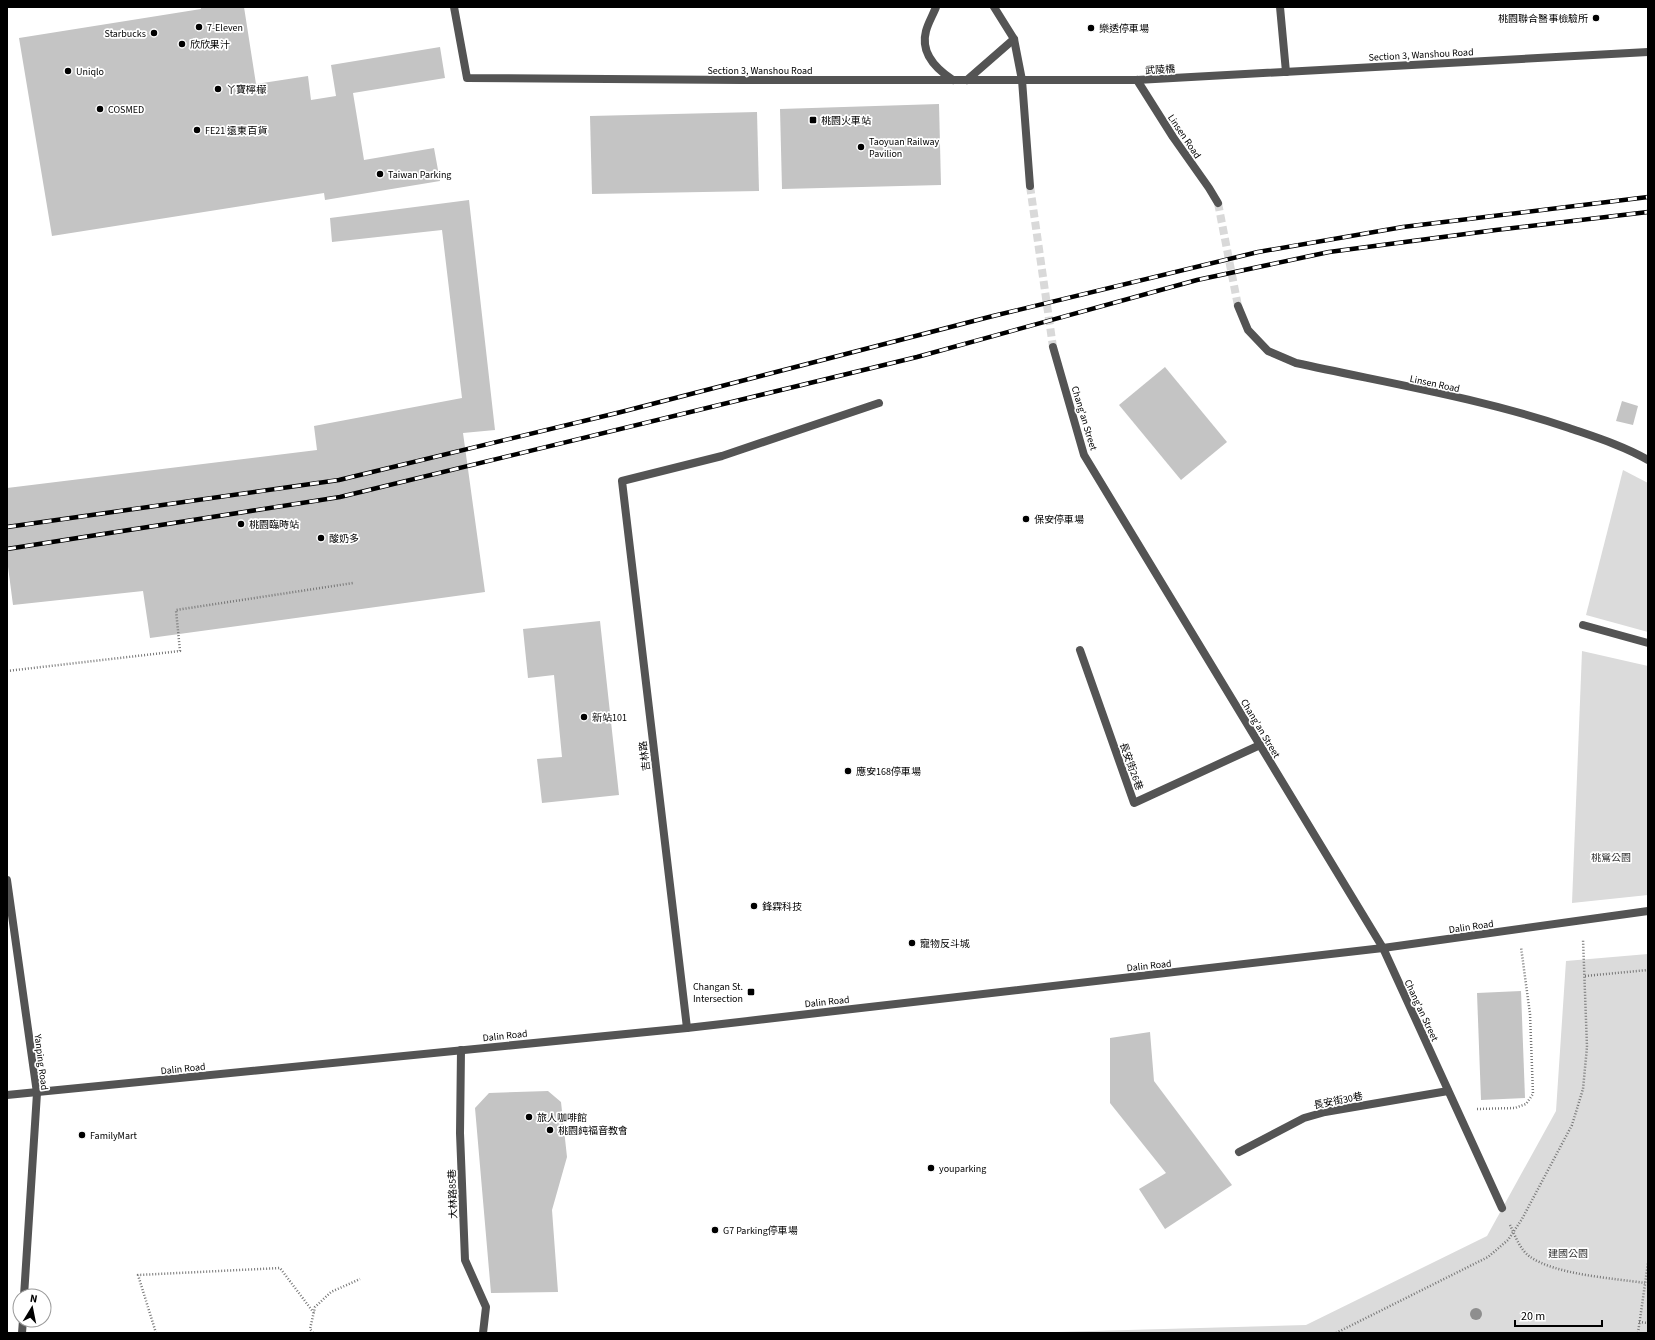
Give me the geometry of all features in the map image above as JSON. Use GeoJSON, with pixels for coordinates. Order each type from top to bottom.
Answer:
{"type":"FeatureCollection","features":[{"type":"Feature","properties":{"kind":"street","name":"Section 3, Wanshou Road"},"geometry":{"type":"LineString","coordinates":[[454,7],[467,78],[1126,80]]}},
{"type":"Feature","properties":{"kind":"street"},"geometry":{"type":"LineString","coordinates":[[936,7],[926,31],[925,44],[928,55],[934,64],[942,73],[953,80]]}},
{"type":"Feature","properties":{"kind":"street"},"geometry":{"type":"LineString","coordinates":[[994,7],[1014,39],[1022,80],[1030,186]]}},
{"type":"Feature","properties":{"kind":"street"},"geometry":{"type":"LineString","coordinates":[[1280,7],[1286,72]]}},
{"type":"Feature","properties":{"kind":"street"},"geometry":{"type":"LineString","coordinates":[[967,80],[1014,39]]}},
{"type":"Feature","properties":{"kind":"street","name":"Section 3, Wanshou Road"},"geometry":{"type":"LineString","coordinates":[[1195,77],[1648,52]]}},
{"type":"Feature","properties":{"kind":"street","name":"武陵橋"},"geometry":{"type":"LineString","coordinates":[[1126,80],[1195,77]]}},
{"type":"Feature","properties":{"kind":"street","name":"Linsen Road"},"geometry":{"type":"LineString","coordinates":[[1137,80],[1173,137],[1218,203]]}},
{"type":"Feature","properties":{"kind":"street","name":"Linsen Road"},"geometry":{"type":"LineString","coordinates":[[1238,306],[1248,330],[1268,351],[1296,363],[1494,406],[1535,417],[1591,436],[1648,460]]}},
{"type":"Feature","properties":{"kind":"street","name":"Chang'an Street"},"geometry":{"type":"LineString","coordinates":[[1053,348],[1084,455],[1383,948],[1502,1208]]}},
{"type":"Feature","properties":{"kind":"street","name":"吉林路"},"geometry":{"type":"LineString","coordinates":[[687,1028],[622,481],[722,456],[879,403]]}},
{"type":"Feature","properties":{"kind":"street"},"geometry":{"type":"LineString","coordinates":[[1583,625],[1648,642]]}},
{"type":"Feature","properties":{"kind":"street","name":"長安街26巷"},"geometry":{"type":"LineString","coordinates":[[1080,650],[1134,803],[1260,745]]}},
{"type":"Feature","properties":{"kind":"street","name":"Yanping Road"},"geometry":{"type":"LineString","coordinates":[[7,880],[37,1093],[25,1288]]}},
{"type":"Feature","properties":{"kind":"street","name":"Dalin Road"},"geometry":{"type":"LineString","coordinates":[[7,1095],[687,1028],[1383,948],[1648,911]]}},
{"type":"Feature","properties":{"kind":"street","name":"大林路85巷"},"geometry":{"type":"LineString","coordinates":[[461,1050],[460,1133],[465,1260],[486,1307],[483,1333]]}},
{"type":"Feature","properties":{"kind":"street","name":"長安街30巷"},"geometry":{"type":"LineString","coordinates":[[1239,1152],[1304,1118],[1325,1112],[1448,1091]]}},
{"type":"Feature","properties":{"kind":"path"},"geometry":{"type":"LineString","coordinates":[[7,671],[180,651],[176,610],[353,583]]}},
{"type":"Feature","properties":{"kind":"path"},"geometry":{"type":"LineString","coordinates":[[1336,1333],[1488,1257],[1508,1240],[1522,1219],[1572,1125],[1583,1089],[1587,1047],[1582,920]]}},
{"type":"Feature","properties":{"kind":"path"},"geometry":{"type":"LineString","coordinates":[[1458,1114],[1515,1108],[1526,1104],[1533,1094],[1530,1014],[1518,929]]}},
{"type":"Feature","properties":{"kind":"path"},"geometry":{"type":"LineString","coordinates":[[1585,976],[1648,970]]}},
{"type":"Feature","properties":{"kind":"path"},"geometry":{"type":"LineString","coordinates":[[1502,1208],[1517,1241],[1528,1255],[1546,1265],[1575,1272],[1645,1283]]}},
{"type":"Feature","properties":{"kind":"path"},"geometry":{"type":"LineString","coordinates":[[1638,1333],[1648,1263]]}},
{"type":"Feature","properties":{"kind":"path"},"geometry":{"type":"LineString","coordinates":[[156,1333],[138,1275],[280,1268],[314,1313]]}},
{"type":"Feature","properties":{"kind":"path"},"geometry":{"type":"LineString","coordinates":[[312,1333],[310,1329],[315,1306],[331,1292],[360,1279]]}},
{"type":"Feature","properties":{"kind":"path"},"geometry":{"type":"LineString","coordinates":[[1639,1322],[1648,1323]]}},
{"type":"Feature","properties":{"kind":"green space"},"geometry":{"type":"Polygon","coordinates":[[[1623,470],[1648,483],[1648,632],[1586,615],[1623,470]]]}},
{"type":"Feature","properties":{"kind":"green space","name":"桃鶯公園"},"geometry":{"type":"Polygon","coordinates":[[[1582,651],[1648,666],[1648,895],[1572,903],[1582,651]]]}},
{"type":"Feature","properties":{"kind":"green space","name":"建國公園"},"geometry":{"type":"Polygon","coordinates":[[[1648,954],[1648,1333],[1020,1333],[1306,1325],[1487,1236],[1556,1111],[1566,961],[1648,954]]]}},
{"type":"Feature","properties":{"kind":"building","name":"FE21 遠東百貨"},"geometry":{"type":"Polygon","coordinates":[[[201,7],[244,7],[256,84],[308,76],[311,100],[336,96],[331,65],[440,47],[445,78],[353,93],[364,160],[434,148],[440,181],[325,200],[324,193],[52,236],[19,38],[201,9],[201,7]]]}},
{"type":"Feature","properties":{"kind":"building","name":"Taoyuan Railway Pavilion"},"geometry":{"type":"Polygon","coordinates":[[[939,104],[941,185],[782,189],[780,109],[939,104]]]}},
{"type":"Feature","properties":{"kind":"building"},"geometry":{"type":"Polygon","coordinates":[[[757,112],[759,191],[592,194],[590,116],[757,112]]]}},
{"type":"Feature","properties":{"kind":"building","name":"桃園臨時站"},"geometry":{"type":"Polygon","coordinates":[[[469,200],[495,430],[463,433],[485,592],[150,638],[143,591],[13,605],[7,559],[7,488],[317,450],[314,426],[462,398],[442,230],[332,242],[330,218],[469,200]]]}},
{"type":"Feature","properties":{"kind":"building"},"geometry":{"type":"Polygon","coordinates":[[[1165,367],[1227,442],[1181,480],[1119,405],[1165,367]]]}},
{"type":"Feature","properties":{"kind":"building"},"geometry":{"type":"Polygon","coordinates":[[[1622,401],[1638,406],[1633,425],[1616,421],[1622,401]]]}},
{"type":"Feature","properties":{"kind":"building","name":"新站101"},"geometry":{"type":"Polygon","coordinates":[[[600,621],[619,795],[542,803],[537,759],[562,757],[554,675],[528,678],[523,629],[600,621]]]}},
{"type":"Feature","properties":{"kind":"building"},"geometry":{"type":"Polygon","coordinates":[[[1521,991],[1525,1098],[1481,1100],[1477,993],[1521,991]]]}},
{"type":"Feature","properties":{"kind":"building"},"geometry":{"type":"Polygon","coordinates":[[[1150,1032],[1154,1081],[1232,1185],[1165,1229],[1139,1189],[1166,1173],[1110,1103],[1110,1038],[1150,1032]]]}},
{"type":"Feature","properties":{"kind":"building"},"geometry":{"type":"Polygon","coordinates":[[[548,1091],[561,1102],[567,1157],[552,1210],[558,1292],[491,1293],[475,1108],[489,1093],[548,1091]]]}},
{"type":"Feature","properties":{"kind":"tunnel"},"geometry":{"type":"LineString","coordinates":[[1030,186],[1053,347]]}},
{"type":"Feature","properties":{"kind":"tunnel"},"geometry":{"type":"LineString","coordinates":[[1218,203],[1238,306]]}},
{"type":"Feature","properties":{"kind":"railway"},"geometry":{"type":"LineString","coordinates":[[7,527],[339,480],[621,412],[993,316],[1258,252],[1403,227],[1648,197]]}},
{"type":"Feature","properties":{"kind":"railway"},"geometry":{"type":"LineString","coordinates":[[7,549],[340,497],[917,357],[1197,280],[1329,252],[1648,212]]}},
{"type":"Feature","properties":{"kind":"place","name":"桃園聯合醫事檢驗所"},"geometry":{"type":"Point","coordinates":[1596,18]}},
{"type":"Feature","properties":{"kind":"place","name":"7-Eleven"},"geometry":{"type":"Point","coordinates":[199,27]}},
{"type":"Feature","properties":{"kind":"place","name":"樂透停車場"},"geometry":{"type":"Point","coordinates":[1091,28]}},
{"type":"Feature","properties":{"kind":"place","name":"Starbucks"},"geometry":{"type":"Point","coordinates":[154,33]}},
{"type":"Feature","properties":{"kind":"place","name":"欣欣果汁"},"geometry":{"type":"Point","coordinates":[182,44]}},
{"type":"Feature","properties":{"kind":"place","name":"Uniqlo"},"geometry":{"type":"Point","coordinates":[68,71]}},
{"type":"Feature","properties":{"kind":"place","name":"丫寶檸檬"},"geometry":{"type":"Point","coordinates":[218,89]}},
{"type":"Feature","properties":{"kind":"place","name":"COSMED"},"geometry":{"type":"Point","coordinates":[100,109]}},
{"type":"Feature","properties":{"kind":"place","name":"桃園火車站"},"geometry":{"type":"Point","coordinates":[813,120]}},
{"type":"Feature","properties":{"kind":"place","name":"FE21 遠東百貨"},"geometry":{"type":"Point","coordinates":[197,130]}},
{"type":"Feature","properties":{"kind":"place","name":"Taoyuan Railway Pavilion"},"geometry":{"type":"Point","coordinates":[861,147]}},
{"type":"Feature","properties":{"kind":"place","name":"Taiwan Parking"},"geometry":{"type":"Point","coordinates":[380,174]}},
{"type":"Feature","properties":{"kind":"place","name":"保安停車場"},"geometry":{"type":"Point","coordinates":[1026,519]}},
{"type":"Feature","properties":{"kind":"place","name":"桃園臨時站"},"geometry":{"type":"Point","coordinates":[241,524]}},
{"type":"Feature","properties":{"kind":"place","name":"酸奶多"},"geometry":{"type":"Point","coordinates":[321,538]}},
{"type":"Feature","properties":{"kind":"place","name":"新站101"},"geometry":{"type":"Point","coordinates":[584,717]}},
{"type":"Feature","properties":{"kind":"place","name":"應安168停車場"},"geometry":{"type":"Point","coordinates":[848,771]}},
{"type":"Feature","properties":{"kind":"place","name":"鋒霖科技"},"geometry":{"type":"Point","coordinates":[754,906]}},
{"type":"Feature","properties":{"kind":"place","name":"寵物反斗城"},"geometry":{"type":"Point","coordinates":[912,943]}},
{"type":"Feature","properties":{"kind":"place","name":"Changan St. Intersection"},"geometry":{"type":"Point","coordinates":[751,992]}},
{"type":"Feature","properties":{"kind":"place","name":"旅人咖啡館"},"geometry":{"type":"Point","coordinates":[529,1117]}},
{"type":"Feature","properties":{"kind":"place","name":"桃園純福音教會"},"geometry":{"type":"Point","coordinates":[550,1130]}},
{"type":"Feature","properties":{"kind":"place","name":"FamilyMart"},"geometry":{"type":"Point","coordinates":[82,1135]}},
{"type":"Feature","properties":{"kind":"place","name":"youparking"},"geometry":{"type":"Point","coordinates":[931,1168]}},
{"type":"Feature","properties":{"kind":"place","name":"G7 Parking停車場"},"geometry":{"type":"Point","coordinates":[715,1230]}}]}
